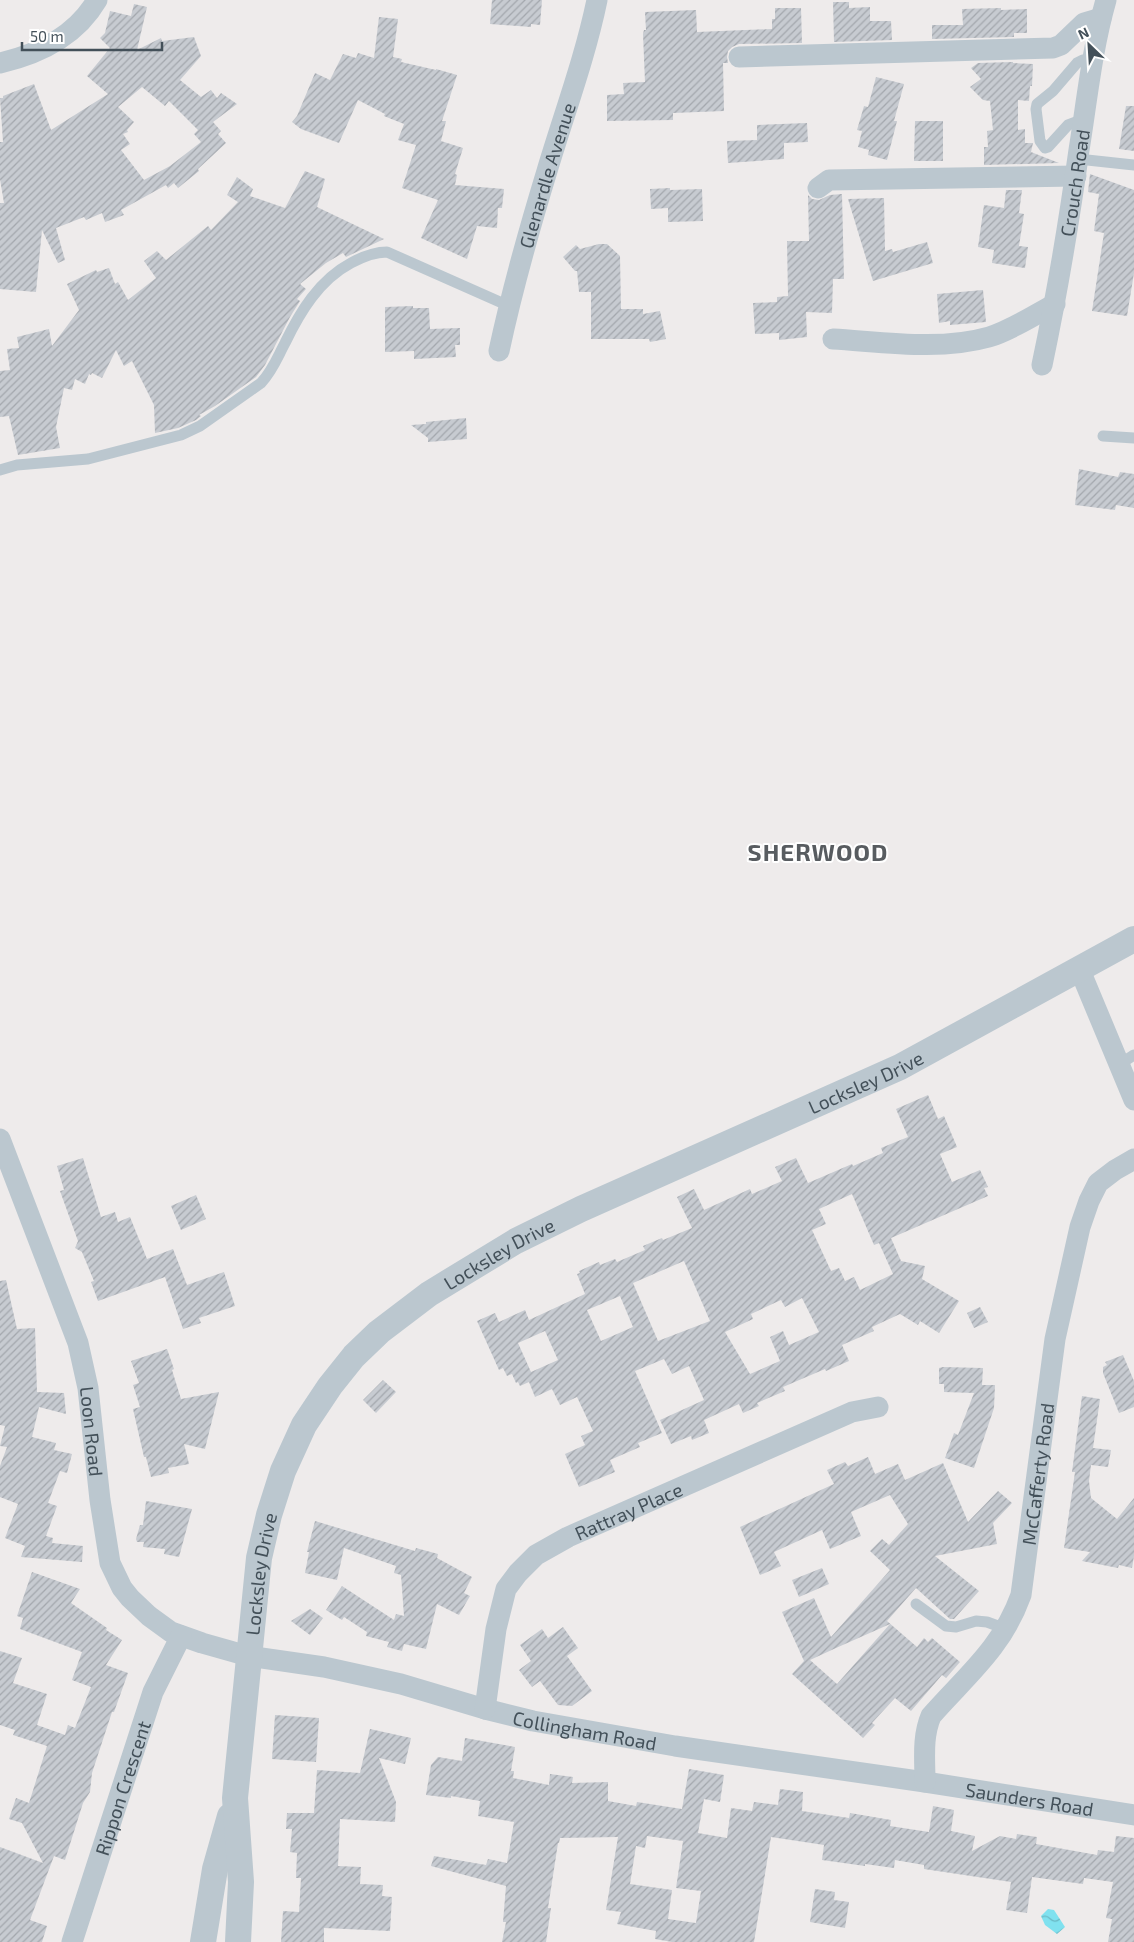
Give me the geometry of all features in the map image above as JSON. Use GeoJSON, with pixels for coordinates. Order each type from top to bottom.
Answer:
{"type":"FeatureCollection","features":[{"type":"Feature","properties":{"kind":"street"},"geometry":{"type":"LineString","coordinates":[[0,63],[21,58],[42,49],[66,35],[80,23],[97,0]]}},
{"type":"Feature","properties":{"kind":"street","name":"Glenardle Avenue"},"geometry":{"type":"LineString","coordinates":[[498,351],[546,172],[585,49],[597,0]]}},
{"type":"Feature","properties":{"kind":"street"},"geometry":{"type":"LineString","coordinates":[[739,57],[1053,48],[1062,46],[1084,23],[1103,9]]}},
{"type":"Feature","properties":{"kind":"street","name":"Crouch Road"},"geometry":{"type":"LineString","coordinates":[[1042,365],[1055,304],[1096,36],[1103,9]]}},
{"type":"Feature","properties":{"kind":"street"},"geometry":{"type":"LineString","coordinates":[[818,188],[829,180],[911,180],[1077,168]]}},
{"type":"Feature","properties":{"kind":"street"},"geometry":{"type":"LineString","coordinates":[[833,339],[930,344],[970,342],[992,336],[1055,304]]}},
{"type":"Feature","properties":{"kind":"street","name":"Locksley Drive"},"geometry":{"type":"LineString","coordinates":[[238,1942],[241,1882],[235,1798],[259,1558],[269,1515],[283,1471],[304,1425],[330,1386],[354,1356],[379,1332],[429,1294],[516,1241],[581,1209],[900,1067],[1134,939]]}},
{"type":"Feature","properties":{"kind":"street"},"geometry":{"type":"LineString","coordinates":[[1079,968],[1127,1060],[1134,1100]]}},
{"type":"Feature","properties":{"kind":"street","name":"Loon Road"},"geometry":{"type":"LineString","coordinates":[[0,1139],[78,1343],[88,1388],[100,1500],[110,1563],[122,1588],[130,1598],[160,1625],[181,1636],[248,1656]]}},
{"type":"Feature","properties":{"kind":"street","name":"McCafferty Road"},"geometry":{"type":"LineString","coordinates":[[925,1782],[924,1745],[927,1726],[931,1716],[982,1662],[1006,1629],[1021,1595],[1055,1339],[1080,1227],[1089,1201],[1098,1183],[1134,1159]]}},
{"type":"Feature","properties":{"kind":"street","name":"Rattray Place"},"geometry":{"type":"LineString","coordinates":[[485,1709],[496,1629],[506,1589],[518,1573],[536,1555],[568,1537],[852,1412],[878,1407]]}},
{"type":"Feature","properties":{"kind":"street","name":"Rippon Crescent"},"geometry":{"type":"LineString","coordinates":[[72,1942],[150,1701],[165,1666],[181,1636]]}},
{"type":"Feature","properties":{"kind":"street","name":"Collingham Road"},"geometry":{"type":"LineString","coordinates":[[248,1656],[324,1667],[400,1684],[533,1721],[675,1746],[925,1782]]}},
{"type":"Feature","properties":{"kind":"street","name":"Saunders Road"},"geometry":{"type":"LineString","coordinates":[[925,1782],[1134,1815]]}},
{"type":"Feature","properties":{"kind":"street","name":"Locksley Drive"},"geometry":{"type":"LineString","coordinates":[[203,1942],[215,1869],[235,1798]]}},
{"type":"Feature","properties":{"kind":"lane"},"geometry":{"type":"LineString","coordinates":[[1084,120],[1068,125],[1048,147],[1044,148],[1040,141],[1036,110],[1037,104],[1053,91],[1072,68],[1083,60],[1093,58]]}},
{"type":"Feature","properties":{"kind":"lane"},"geometry":{"type":"LineString","coordinates":[[1077,168],[1134,166]]}},
{"type":"Feature","properties":{"kind":"lane"},"geometry":{"type":"LineString","coordinates":[[0,470],[17,465],[88,459],[162,441],[200,426],[268,375],[274,368],[285,342],[303,309],[328,279],[348,265],[380,252],[388,252],[509,306]]}},
{"type":"Feature","properties":{"kind":"lane"},"geometry":{"type":"LineString","coordinates":[[1103,436],[1134,438]]}},
{"type":"Feature","properties":{"kind":"lane"},"geometry":{"type":"LineString","coordinates":[[916,1604],[946,1626],[956,1627],[976,1621],[987,1622],[1006,1629]]}},
{"type":"Feature","properties":{"kind":"water"},"geometry":{"type":"Polygon","coordinates":[[[1048,1909],[1054,1910],[1065,1927],[1057,1934],[1045,1925],[1041,1916],[1048,1909]]]}},
{"type":"Feature","properties":{"kind":"building"},"geometry":{"type":"Polygon","coordinates":[[[492,0],[542,0],[540,25],[531,24],[531,27],[490,24],[492,0]]]}},
{"type":"Feature","properties":{"kind":"building"},"geometry":{"type":"Polygon","coordinates":[[[833,2],[849,2],[849,8],[870,7],[870,21],[891,21],[892,40],[834,42],[833,2]]]}},
{"type":"Feature","properties":{"kind":"building"},"geometry":{"type":"Polygon","coordinates":[[[134,4],[147,7],[137,50],[161,38],[162,41],[194,37],[201,56],[180,80],[201,97],[211,90],[217,98],[221,93],[237,104],[213,122],[221,131],[218,134],[226,143],[198,169],[199,171],[178,188],[174,183],[168,188],[166,185],[121,210],[124,215],[105,222],[102,213],[86,220],[84,217],[56,228],[65,260],[58,263],[42,230],[36,292],[0,289],[0,203],[4,203],[0,179],[0,142],[3,142],[0,98],[34,84],[51,130],[108,94],[87,76],[110,48],[100,38],[105,33],[110,11],[131,16],[134,4]],[[142,87],[118,107],[134,122],[127,130],[128,132],[123,134],[130,144],[121,150],[144,180],[170,166],[201,142],[194,134],[198,130],[169,101],[165,106],[142,87]]]}},
{"type":"Feature","properties":{"kind":"building"},"geometry":{"type":"Polygon","coordinates":[[[775,8],[801,8],[802,43],[739,44],[732,47],[728,51],[728,63],[723,63],[724,111],[673,113],[673,120],[607,121],[607,95],[624,94],[623,83],[645,82],[643,34],[644,30],[646,30],[645,12],[696,10],[697,32],[772,29],[772,19],[775,19],[775,8]]]}},
{"type":"Feature","properties":{"kind":"building"},"geometry":{"type":"Polygon","coordinates":[[[1001,8],[1001,10],[1027,9],[1027,33],[1014,33],[1014,37],[932,39],[932,25],[963,25],[962,9],[1001,8]]]}},
{"type":"Feature","properties":{"kind":"building"},"geometry":{"type":"Polygon","coordinates":[[[379,17],[398,19],[393,57],[402,59],[401,62],[457,75],[442,121],[446,121],[441,141],[463,148],[455,174],[457,175],[455,185],[504,189],[502,208],[498,208],[497,228],[477,226],[467,259],[421,238],[438,200],[402,188],[416,145],[398,140],[404,124],[384,116],[385,114],[358,100],[339,143],[301,129],[292,122],[297,116],[315,73],[330,80],[343,54],[356,58],[358,53],[374,58],[379,17]]]}},
{"type":"Feature","properties":{"kind":"building"},"geometry":{"type":"Polygon","coordinates":[[[1013,62],[1033,64],[1029,101],[1018,100],[1018,130],[1025,129],[1025,143],[1033,143],[1031,152],[1059,163],[984,165],[984,147],[988,147],[987,131],[993,130],[990,101],[983,100],[970,87],[981,79],[971,68],[978,63],[1013,62]]]}},
{"type":"Feature","properties":{"kind":"building"},"geometry":{"type":"Polygon","coordinates":[[[876,77],[904,84],[894,121],[897,121],[887,160],[868,155],[869,150],[858,147],[862,131],[857,130],[864,106],[868,107],[876,77]]]}},
{"type":"Feature","properties":{"kind":"building"},"geometry":{"type":"Polygon","coordinates":[[[1126,106],[1134,106],[1134,151],[1119,149],[1126,106]]]}},
{"type":"Feature","properties":{"kind":"building"},"geometry":{"type":"Polygon","coordinates":[[[915,121],[943,121],[943,161],[914,161],[915,121]]]}},
{"type":"Feature","properties":{"kind":"building"},"geometry":{"type":"Polygon","coordinates":[[[807,123],[808,142],[784,143],[784,159],[728,163],[727,141],[757,140],[757,125],[807,123]]]}},
{"type":"Feature","properties":{"kind":"building"},"geometry":{"type":"Polygon","coordinates":[[[305,171],[325,179],[317,207],[384,239],[346,257],[343,253],[326,263],[300,284],[306,289],[297,299],[300,301],[265,365],[256,377],[199,415],[201,416],[196,420],[178,428],[155,433],[154,405],[132,361],[124,366],[116,350],[102,378],[92,373],[91,375],[89,374],[85,384],[75,379],[72,390],[64,388],[56,427],[60,448],[18,455],[9,416],[0,417],[0,371],[10,370],[7,349],[19,348],[17,337],[49,329],[52,346],[79,310],[67,284],[96,270],[97,272],[109,268],[115,284],[118,282],[128,300],[156,278],[144,261],[157,251],[166,260],[208,226],[211,230],[238,202],[227,195],[237,177],[253,189],[250,196],[285,208],[305,171]]]}},
{"type":"Feature","properties":{"kind":"building"},"geometry":{"type":"Polygon","coordinates":[[[1090,174],[1134,190],[1134,273],[1127,316],[1092,311],[1104,233],[1094,231],[1099,194],[1088,192],[1090,174]]]}},
{"type":"Feature","properties":{"kind":"building"},"geometry":{"type":"Polygon","coordinates":[[[670,188],[670,190],[702,189],[703,221],[668,222],[668,208],[651,209],[650,189],[670,188]]]}},
{"type":"Feature","properties":{"kind":"building"},"geometry":{"type":"Polygon","coordinates":[[[1006,190],[1022,190],[1019,213],[1024,214],[1019,246],[1028,247],[1025,268],[992,263],[994,250],[978,247],[984,205],[1004,208],[1006,190]]]}},
{"type":"Feature","properties":{"kind":"building"},"geometry":{"type":"Polygon","coordinates":[[[842,194],[844,279],[833,279],[832,313],[806,312],[807,337],[779,340],[779,333],[755,334],[753,303],[777,302],[777,297],[788,296],[787,241],[809,241],[808,195],[812,199],[819,200],[830,195],[842,194]]]}},
{"type":"Feature","properties":{"kind":"building"},"geometry":{"type":"Polygon","coordinates":[[[884,198],[885,251],[892,249],[893,252],[927,242],[933,263],[873,281],[848,199],[884,198]]]}},
{"type":"Feature","properties":{"kind":"building"},"geometry":{"type":"Polygon","coordinates":[[[607,244],[620,256],[621,309],[643,309],[643,314],[660,311],[666,339],[650,342],[649,339],[591,339],[591,292],[579,292],[577,271],[563,257],[576,245],[580,249],[607,244]]]}},
{"type":"Feature","properties":{"kind":"building"},"geometry":{"type":"Polygon","coordinates":[[[983,290],[986,322],[950,325],[950,321],[939,323],[937,294],[983,290]]]}},
{"type":"Feature","properties":{"kind":"building"},"geometry":{"type":"Polygon","coordinates":[[[413,306],[413,308],[429,308],[430,329],[460,328],[460,345],[455,345],[456,357],[414,359],[414,351],[385,352],[385,307],[413,306]]]}},
{"type":"Feature","properties":{"kind":"building"},"geometry":{"type":"Polygon","coordinates":[[[466,418],[467,439],[428,442],[428,438],[411,425],[426,424],[426,422],[466,418]]]}},
{"type":"Feature","properties":{"kind":"building"},"geometry":{"type":"Polygon","coordinates":[[[1079,469],[1118,477],[1120,472],[1134,474],[1134,508],[1116,505],[1115,510],[1075,505],[1079,469]]]}},
{"type":"Feature","properties":{"kind":"building"},"geometry":{"type":"Polygon","coordinates":[[[928,1095],[938,1119],[944,1116],[957,1147],[940,1154],[952,1182],[980,1170],[988,1187],[984,1188],[988,1196],[891,1238],[901,1261],[925,1266],[922,1279],[959,1301],[939,1333],[920,1321],[918,1325],[900,1314],[872,1327],[874,1331],[842,1345],[849,1361],[783,1387],[785,1391],[757,1403],[759,1406],[743,1413],[739,1404],[704,1420],[709,1433],[692,1440],[691,1436],[671,1444],[660,1420],[704,1400],[689,1366],[672,1374],[664,1359],[635,1371],[662,1433],[638,1443],[640,1447],[610,1460],[615,1472],[579,1487],[565,1454],[585,1445],[581,1436],[593,1431],[577,1397],[560,1405],[552,1389],[535,1397],[529,1382],[520,1386],[518,1382],[516,1383],[512,1374],[507,1376],[503,1368],[499,1370],[477,1321],[495,1313],[499,1322],[525,1310],[529,1320],[585,1294],[577,1274],[580,1273],[579,1271],[599,1262],[600,1265],[615,1259],[617,1262],[645,1250],[643,1246],[692,1228],[677,1197],[694,1189],[704,1210],[750,1189],[752,1194],[782,1181],[775,1167],[796,1158],[808,1183],[883,1153],[881,1148],[908,1137],[896,1109],[928,1095]],[[852,1194],[819,1209],[826,1224],[812,1230],[831,1271],[839,1268],[845,1281],[854,1277],[860,1290],[893,1274],[879,1243],[874,1245],[852,1194]],[[684,1261],[633,1283],[658,1341],[710,1321],[684,1261]],[[620,1296],[587,1310],[601,1341],[633,1327],[620,1296]],[[802,1298],[785,1307],[781,1300],[751,1314],[753,1319],[725,1332],[750,1374],[780,1361],[770,1337],[783,1331],[789,1345],[819,1332],[802,1298]],[[545,1331],[518,1343],[531,1372],[558,1360],[545,1331]]]}},
{"type":"Feature","properties":{"kind":"building"},"geometry":{"type":"Polygon","coordinates":[[[83,1158],[101,1217],[115,1212],[118,1222],[130,1217],[147,1259],[173,1249],[187,1285],[224,1272],[235,1306],[199,1318],[201,1323],[183,1329],[165,1277],[98,1301],[91,1282],[94,1281],[82,1252],[75,1248],[78,1241],[60,1191],[64,1190],[57,1166],[83,1158]]]}},
{"type":"Feature","properties":{"kind":"building"},"geometry":{"type":"Polygon","coordinates":[[[196,1195],[206,1219],[181,1230],[171,1206],[196,1195]]]}},
{"type":"Feature","properties":{"kind":"building"},"geometry":{"type":"Polygon","coordinates":[[[6,1280],[17,1329],[35,1328],[37,1392],[64,1393],[66,1414],[39,1407],[32,1437],[56,1443],[54,1450],[72,1454],[67,1473],[60,1471],[48,1503],[57,1506],[46,1536],[53,1538],[52,1543],[83,1546],[82,1562],[21,1557],[25,1546],[5,1538],[18,1504],[0,1497],[0,1466],[7,1447],[0,1446],[5,1426],[0,1425],[0,1281],[6,1280]]]}},
{"type":"Feature","properties":{"kind":"building"},"geometry":{"type":"Polygon","coordinates":[[[980,1307],[988,1322],[974,1328],[967,1313],[980,1307]]]}},
{"type":"Feature","properties":{"kind":"building"},"geometry":{"type":"Polygon","coordinates":[[[167,1349],[181,1399],[219,1392],[205,1449],[184,1444],[189,1464],[168,1468],[169,1473],[151,1477],[146,1457],[144,1457],[133,1409],[140,1407],[133,1385],[139,1383],[131,1361],[167,1349]]]}},
{"type":"Feature","properties":{"kind":"building"},"geometry":{"type":"Polygon","coordinates":[[[1123,1355],[1134,1381],[1134,1407],[1119,1413],[1103,1373],[1103,1367],[1107,1365],[1105,1362],[1123,1355]]]}},
{"type":"Feature","properties":{"kind":"building"},"geometry":{"type":"Polygon","coordinates":[[[939,1368],[983,1368],[982,1385],[995,1385],[994,1408],[974,1468],[945,1458],[954,1433],[958,1435],[974,1393],[944,1392],[944,1384],[939,1384],[939,1368]]]}},
{"type":"Feature","properties":{"kind":"building"},"geometry":{"type":"Polygon","coordinates":[[[383,1380],[396,1392],[376,1413],[363,1400],[383,1380]]]}},
{"type":"Feature","properties":{"kind":"building"},"geometry":{"type":"Polygon","coordinates":[[[1082,1396],[1100,1399],[1093,1448],[1111,1450],[1108,1467],[1091,1465],[1089,1481],[1091,1498],[1117,1519],[1134,1498],[1134,1556],[1132,1568],[1119,1565],[1118,1568],[1082,1561],[1090,1552],[1064,1548],[1075,1472],[1072,1472],[1082,1396]]]}},
{"type":"Feature","properties":{"kind":"building"},"geometry":{"type":"Polygon","coordinates":[[[868,1457],[875,1474],[898,1464],[905,1480],[943,1463],[968,1522],[998,1491],[1012,1503],[993,1523],[997,1544],[935,1556],[979,1591],[954,1619],[950,1619],[916,1588],[887,1621],[917,1647],[924,1638],[928,1642],[932,1638],[960,1662],[946,1678],[942,1675],[911,1711],[895,1698],[872,1723],[875,1725],[863,1738],[792,1674],[804,1661],[782,1612],[814,1598],[831,1637],[890,1570],[870,1551],[882,1539],[889,1545],[908,1524],[890,1495],[851,1512],[861,1536],[830,1549],[822,1530],[774,1552],[781,1566],[760,1575],[740,1527],[834,1484],[827,1470],[845,1462],[848,1466],[868,1457]],[[890,1624],[810,1660],[837,1684],[890,1624]]]}},
{"type":"Feature","properties":{"kind":"building"},"geometry":{"type":"Polygon","coordinates":[[[146,1501],[192,1509],[179,1557],[164,1554],[165,1549],[143,1547],[144,1542],[137,1542],[136,1539],[140,1525],[143,1525],[146,1501]]]}},
{"type":"Feature","properties":{"kind":"building"},"geometry":{"type":"Polygon","coordinates":[[[315,1521],[415,1551],[416,1548],[438,1554],[437,1558],[472,1577],[464,1593],[470,1596],[459,1615],[437,1604],[426,1649],[404,1644],[402,1651],[387,1647],[389,1642],[366,1636],[367,1632],[344,1617],[342,1620],[326,1610],[342,1586],[394,1620],[396,1614],[404,1616],[401,1575],[394,1573],[396,1566],[344,1548],[337,1580],[305,1573],[309,1552],[307,1552],[315,1521]]]}},
{"type":"Feature","properties":{"kind":"building"},"geometry":{"type":"Polygon","coordinates":[[[822,1568],[829,1584],[799,1597],[792,1580],[822,1568]]]}},
{"type":"Feature","properties":{"kind":"building"},"geometry":{"type":"Polygon","coordinates":[[[32,1572],[80,1589],[71,1603],[122,1640],[106,1665],[128,1673],[114,1712],[112,1712],[92,1773],[90,1792],[83,1803],[65,1860],[54,1856],[30,1920],[47,1926],[42,1942],[0,1942],[0,1847],[43,1863],[22,1823],[9,1819],[16,1798],[29,1803],[47,1746],[13,1735],[15,1730],[0,1725],[0,1651],[22,1658],[13,1683],[47,1694],[37,1725],[65,1735],[68,1725],[75,1728],[91,1687],[72,1680],[82,1652],[20,1629],[23,1618],[17,1616],[32,1572]]]}},
{"type":"Feature","properties":{"kind":"building"},"geometry":{"type":"Polygon","coordinates":[[[310,1609],[323,1618],[310,1635],[291,1621],[310,1609]]]}},
{"type":"Feature","properties":{"kind":"building"},"geometry":{"type":"Polygon","coordinates":[[[563,1627],[578,1648],[567,1656],[592,1691],[572,1706],[558,1705],[540,1681],[532,1687],[519,1670],[531,1661],[520,1645],[542,1629],[548,1638],[563,1627]]]}},
{"type":"Feature","properties":{"kind":"building"},"geometry":{"type":"Polygon","coordinates":[[[275,1715],[319,1718],[316,1762],[272,1759],[275,1715]]]}},
{"type":"Feature","properties":{"kind":"building"},"geometry":{"type":"Polygon","coordinates":[[[370,1729],[411,1738],[405,1764],[379,1758],[396,1802],[395,1822],[340,1819],[338,1866],[361,1867],[360,1884],[383,1885],[382,1896],[392,1897],[390,1931],[324,1928],[324,1942],[281,1942],[283,1911],[299,1912],[301,1878],[296,1878],[297,1853],[290,1852],[292,1829],[286,1829],[287,1813],[314,1813],[317,1770],[360,1773],[370,1729]]]}},
{"type":"Feature","properties":{"kind":"building"},"geometry":{"type":"Polygon","coordinates":[[[465,1738],[515,1747],[511,1771],[514,1771],[513,1778],[549,1785],[550,1774],[573,1777],[572,1783],[608,1782],[608,1801],[636,1806],[637,1802],[682,1809],[689,1769],[724,1775],[720,1802],[704,1799],[698,1833],[727,1838],[731,1808],[752,1811],[754,1802],[778,1805],[780,1789],[803,1792],[802,1811],[849,1818],[850,1813],[891,1820],[890,1826],[929,1832],[933,1806],[954,1810],[951,1831],[975,1836],[972,1851],[1000,1836],[1016,1839],[1017,1834],[1037,1837],[1036,1844],[1097,1855],[1098,1850],[1114,1852],[1116,1836],[1134,1838],[1134,1942],[1108,1942],[1112,1919],[1106,1918],[1113,1882],[1084,1878],[1083,1884],[1032,1877],[1027,1913],[1006,1910],[1011,1882],[924,1869],[924,1865],[895,1860],[894,1868],[822,1860],[824,1845],[771,1837],[754,1942],[672,1942],[655,1939],[656,1931],[617,1924],[621,1912],[606,1910],[618,1837],[560,1838],[548,1908],[551,1908],[546,1942],[502,1942],[506,1922],[503,1922],[506,1886],[431,1866],[434,1856],[486,1865],[488,1859],[507,1863],[514,1822],[478,1816],[480,1801],[451,1796],[451,1798],[426,1795],[431,1765],[438,1757],[462,1761],[465,1738]],[[647,1836],[645,1848],[636,1846],[630,1884],[672,1890],[668,1919],[696,1923],[701,1891],[676,1888],[683,1841],[647,1836]]]}},
{"type":"Feature","properties":{"kind":"building"},"geometry":{"type":"Polygon","coordinates":[[[815,1889],[835,1892],[834,1900],[849,1902],[845,1928],[810,1922],[815,1889]]]}},
{"type":"Feature","properties":{"kind":"district","name":"SHERWOOD"},"geometry":{"type":"Point","coordinates":[818,851]}}]}
